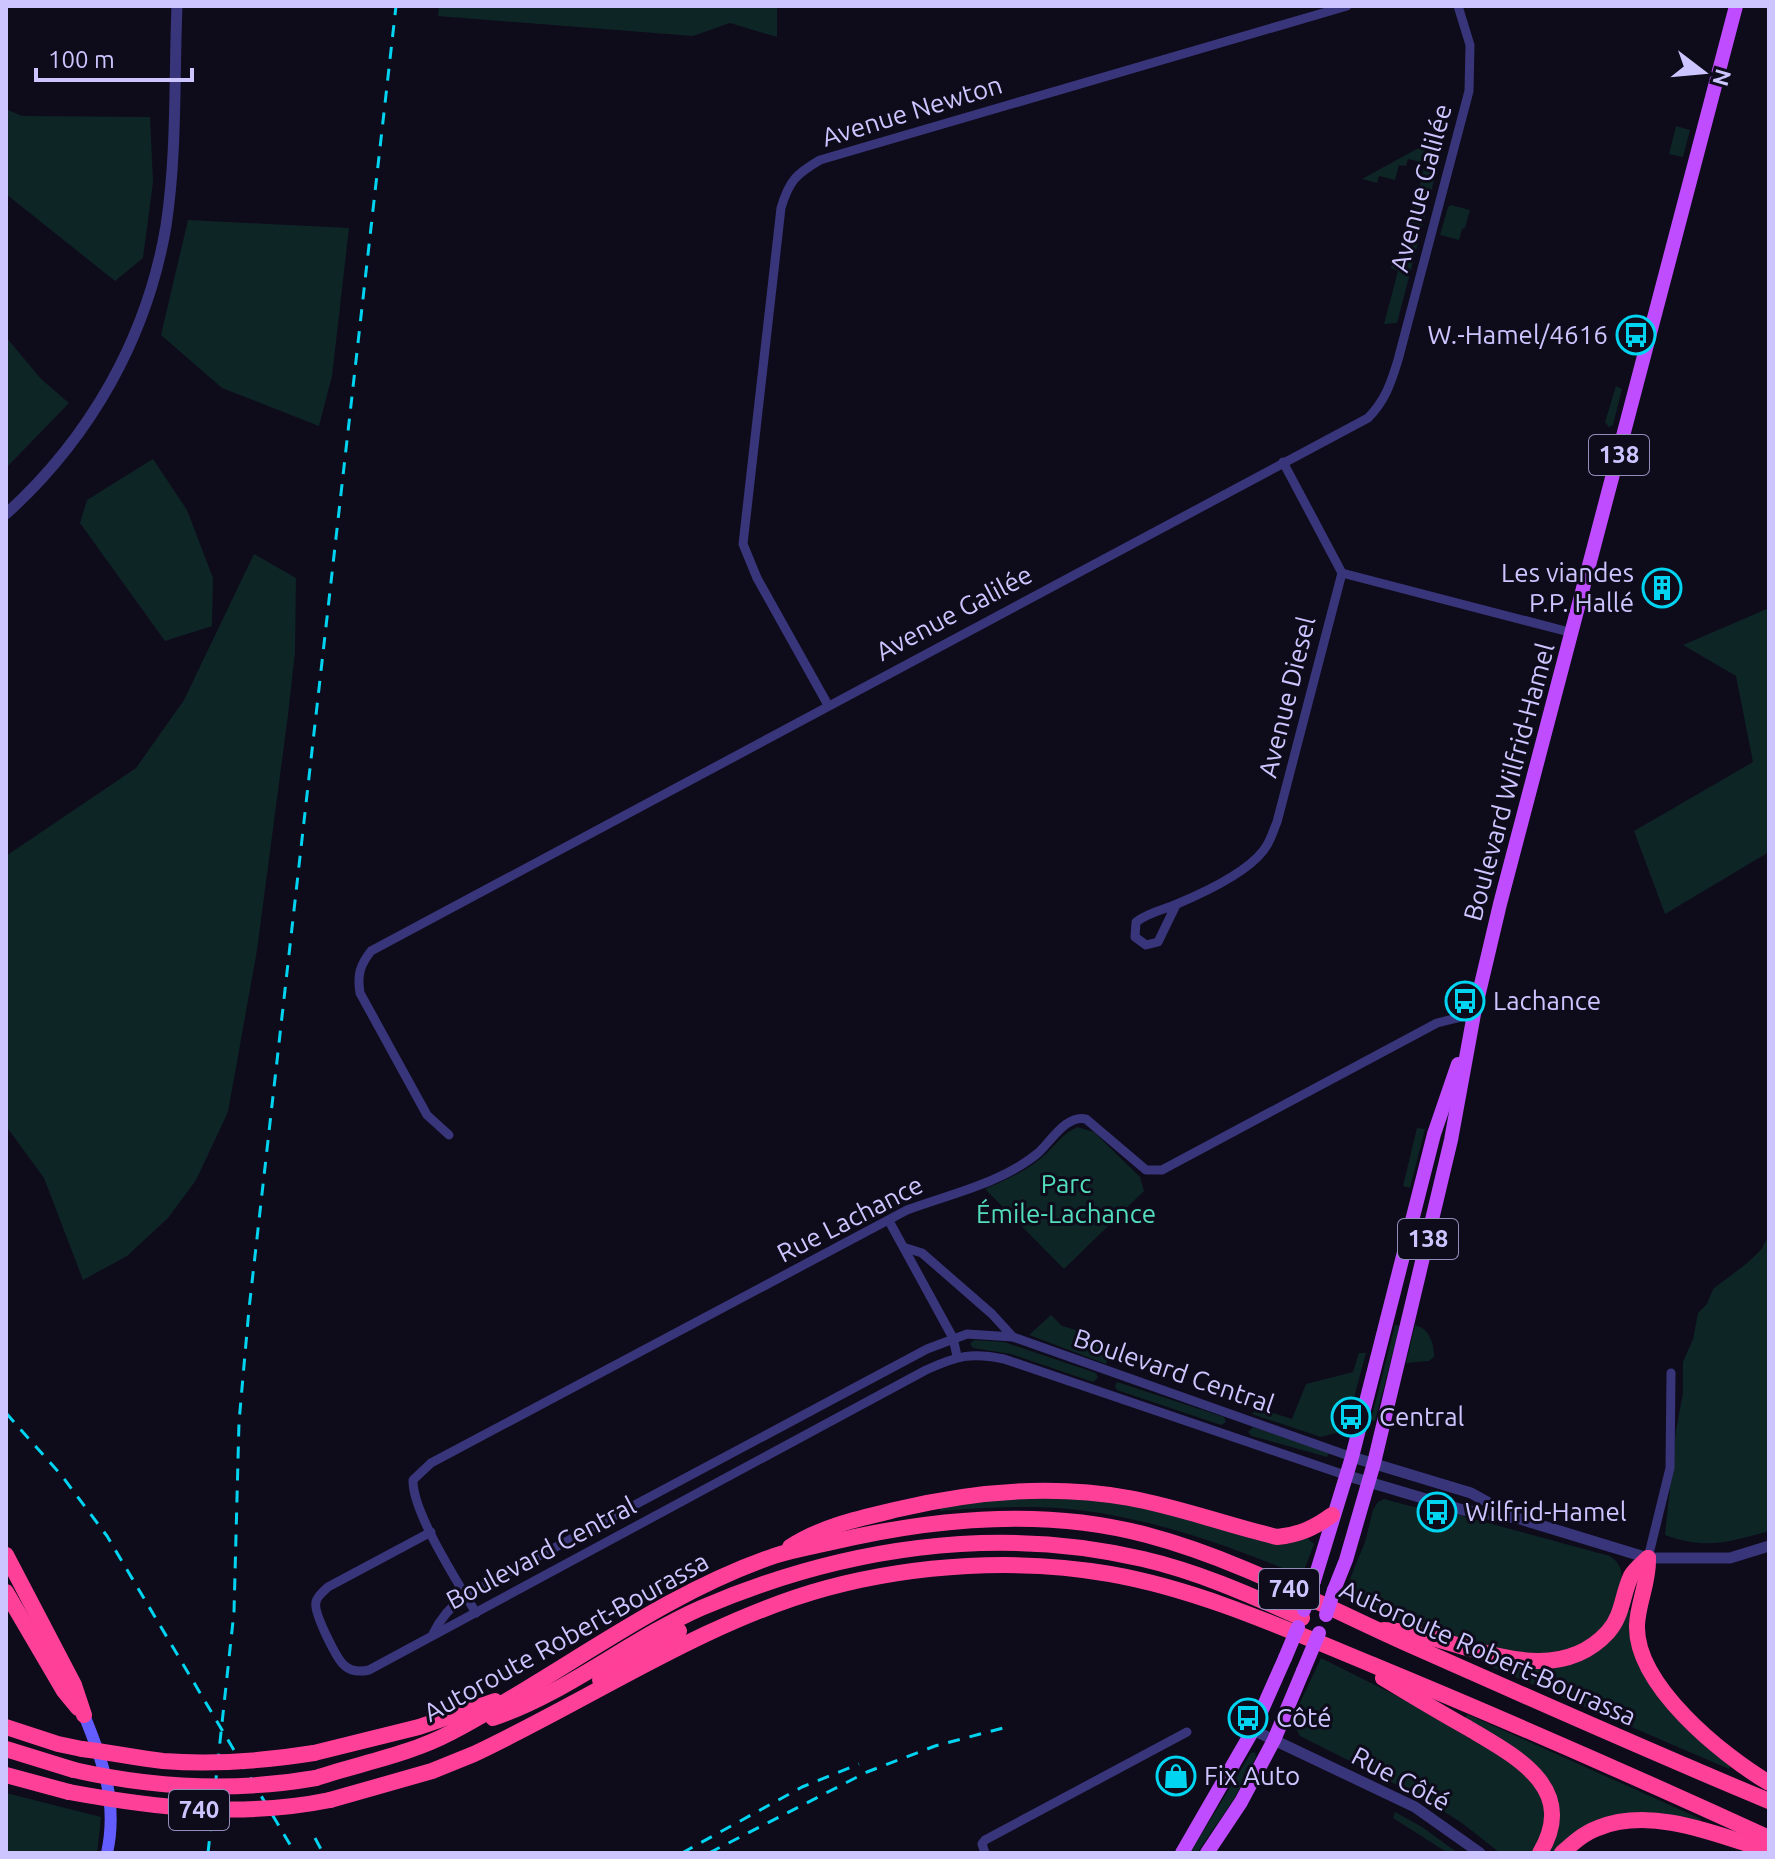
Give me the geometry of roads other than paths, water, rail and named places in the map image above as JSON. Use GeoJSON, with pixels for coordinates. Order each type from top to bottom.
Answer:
{"type":"FeatureCollection","features":[{"type":"Feature","properties":{"kind":"highway"},"geometry":{"type":"LineString","coordinates":[[778,1555],[808,1535],[871,1516],[939,1500],[1014,1491],[1056,1490],[1132,1499],[1277,1537],[1295,1535],[1313,1528],[1332,1515]]}},
{"type":"Feature","properties":{"kind":"highway","name":"Autoroute Robert-Bourassa"},"geometry":{"type":"LineString","coordinates":[[6,1749],[74,1770],[140,1782],[196,1786],[270,1785],[316,1778],[394,1756],[453,1731],[520,1695],[672,1601],[725,1574],[778,1555],[865,1535],[938,1523],[1022,1519],[1085,1523],[1146,1535],[1201,1553],[1769,1801]]}},
{"type":"Feature","properties":{"kind":"highway"},"geometry":{"type":"LineString","coordinates":[[453,1731],[513,1711],[701,1609],[840,1561],[889,1551],[968,1543],[1030,1543],[1103,1550],[1221,1583],[1295,1615]]}},
{"type":"Feature","properties":{"kind":"highway"},"geometry":{"type":"LineString","coordinates":[[6,1555],[74,1685],[84,1715]]}},
{"type":"Feature","properties":{"kind":"highway"},"geometry":{"type":"LineString","coordinates":[[1374,1629],[1403,1630],[1513,1660],[1560,1658],[1586,1649],[1606,1634],[1619,1614],[1632,1574],[1648,1558]]}},
{"type":"Feature","properties":{"kind":"highway"},"geometry":{"type":"LineString","coordinates":[[1648,1558],[1649,1576],[1637,1625],[1643,1657],[1651,1672],[1680,1709],[1711,1740],[1743,1767],[1769,1783]]}},
{"type":"Feature","properties":{"kind":"highway","name":"Autoroute Robert-Bourassa"},"geometry":{"type":"LineString","coordinates":[[6,1775],[67,1797],[172,1808],[264,1809],[330,1800],[432,1771],[540,1722],[735,1621],[823,1589],[913,1571],[1025,1567],[1113,1574],[1188,1594],[1344,1653],[1495,1716],[1769,1838]]}},
{"type":"Feature","properties":{"kind":"highway"},"geometry":{"type":"LineString","coordinates":[[540,1722],[627,1662],[763,1586]]}},
{"type":"Feature","properties":{"kind":"highway"},"geometry":{"type":"LineString","coordinates":[[6,1592],[64,1691],[84,1715]]}},
{"type":"Feature","properties":{"kind":"highway"},"geometry":{"type":"LineString","coordinates":[[1344,1653],[1502,1748],[1537,1775],[1552,1808],[1552,1822],[1540,1853]]}},
{"type":"Feature","properties":{"kind":"highway"},"geometry":{"type":"LineString","coordinates":[[6,1727],[58,1744],[135,1758],[192,1762],[252,1761],[314,1753],[419,1727],[479,1704],[520,1695]]}},
{"type":"Feature","properties":{"kind":"highway"},"geometry":{"type":"LineString","coordinates":[[6,1785],[67,1797]]}},
{"type":"Feature","properties":{"kind":"highway"},"geometry":{"type":"LineString","coordinates":[[1562,1853],[1583,1835],[1629,1821],[1693,1828],[1769,1851]]}},
{"type":"Feature","properties":{"kind":"main road","name":"Boulevard Wilfrid-Hamel"},"geometry":{"type":"LineString","coordinates":[[1207,1853],[1241,1802],[1274,1740],[1334,1590],[1369,1484],[1451,1140],[1474,1014],[1500,904],[1736,6]]}},
{"type":"Feature","properties":{"kind":"main road","name":"Boulevard Wilfrid-Hamel"},"geometry":{"type":"LineString","coordinates":[[1182,1853],[1253,1730],[1285,1658],[1295,1615],[1314,1581],[1352,1457],[1434,1134],[1474,1014]]}},
{"type":"Feature","properties":{"kind":"main road"},"geometry":{"type":"LineString","coordinates":[[84,1715],[97,1745],[110,1793],[112,1813],[107,1853]]}},
{"type":"Feature","properties":{"kind":"street"},"geometry":{"type":"LineString","coordinates":[[6,514],[38,485],[62,457],[103,400],[138,328],[159,258],[169,195],[177,6]]}},
{"type":"Feature","properties":{"kind":"street","name":"Avenue Newton"},"geometry":{"type":"LineString","coordinates":[[828,705],[757,578],[743,544],[781,208],[787,188],[797,175],[820,160],[1347,6]]}},
{"type":"Feature","properties":{"kind":"street","name":"Avenue Galilée"},"geometry":{"type":"LineString","coordinates":[[449,1135],[427,1115],[360,993],[360,965],[371,951],[1368,418],[1377,409],[1389,391],[1469,91],[1470,45],[1458,6]]}},
{"type":"Feature","properties":{"kind":"street"},"geometry":{"type":"LineString","coordinates":[[1283,462],[1342,573],[1573,633]]}},
{"type":"Feature","properties":{"kind":"street","name":"Avenue Diesel"},"geometry":{"type":"LineString","coordinates":[[1176,905],[1158,942],[1146,945],[1135,937],[1136,922],[1144,916],[1176,905],[1250,865],[1265,849],[1277,822],[1342,573]]}},
{"type":"Feature","properties":{"kind":"street","name":"Rue Lachance"},"geometry":{"type":"LineString","coordinates":[[476,1613],[413,1493],[413,1480],[431,1463],[907,1210],[991,1180],[1021,1165],[1072,1120],[1079,1117],[1086,1119],[1146,1170],[1162,1170],[1437,1023],[1474,1014]]}},
{"type":"Feature","properties":{"kind":"street"},"geometry":{"type":"LineString","coordinates":[[889,1221],[953,1338],[957,1356]]}},
{"type":"Feature","properties":{"kind":"street"},"geometry":{"type":"LineString","coordinates":[[906,1248],[922,1253],[992,1314],[1013,1337]]}},
{"type":"Feature","properties":{"kind":"street","name":"Boulevard Central"},"geometry":{"type":"LineString","coordinates":[[433,1634],[451,1606],[466,1595],[927,1349],[967,1334],[1013,1337],[1352,1457],[1471,1493],[1517,1518]]}},
{"type":"Feature","properties":{"kind":"street","name":"Boulevard Central"},"geometry":{"type":"LineString","coordinates":[[433,1634],[957,1356],[983,1355],[1004,1359],[1369,1484],[1463,1510],[1517,1518],[1648,1558],[1730,1558],[1769,1546]]}},
{"type":"Feature","properties":{"kind":"street"},"geometry":{"type":"LineString","coordinates":[[1103,1392],[1109,1372]]}},
{"type":"Feature","properties":{"kind":"street"},"geometry":{"type":"LineString","coordinates":[[1648,1558],[1670,1468],[1671,1373]]}},
{"type":"Feature","properties":{"kind":"street"},"geometry":{"type":"LineString","coordinates":[[1228,1436],[1235,1416]]}},
{"type":"Feature","properties":{"kind":"street"},"geometry":{"type":"LineString","coordinates":[[706,1467],[715,1485]]}},
{"type":"Feature","properties":{"kind":"street"},"geometry":{"type":"LineString","coordinates":[[431,1532],[328,1587],[315,1603],[317,1614],[341,1663],[360,1672],[433,1634]]}},
{"type":"Feature","properties":{"kind":"street","name":"Rue Côté"},"geometry":{"type":"LineString","coordinates":[[1253,1730],[1415,1807],[1480,1853]]}},
{"type":"Feature","properties":{"kind":"street"},"geometry":{"type":"LineString","coordinates":[[985,1853],[982,1844],[985,1840],[1187,1732]]}},
{"type":"Feature","properties":{"kind":"railway"},"geometry":{"type":"LineString","coordinates":[[208,1853],[234,1612],[239,1422],[249,1309],[396,6]]}},
{"type":"Feature","properties":{"kind":"railway"},"geometry":{"type":"LineString","coordinates":[[6,1413],[62,1476],[107,1536],[295,1853]]}},
{"type":"Feature","properties":{"kind":"railway"},"geometry":{"type":"LineString","coordinates":[[709,1853],[867,1772],[935,1746],[1003,1728]]}},
{"type":"Feature","properties":{"kind":"railway"},"geometry":{"type":"LineString","coordinates":[[682,1853],[802,1787],[859,1764]]}},
{"type":"Feature","properties":{"kind":"railway"},"geometry":{"type":"LineString","coordinates":[[315,1838],[323,1853]]}},
{"type":"Feature","properties":{"kind":"place","name":"W.-Hamel/4616"},"geometry":{"type":"Point","coordinates":[1636,335]}},
{"type":"Feature","properties":{"kind":"place","name":"Les viandes P.P. Hallé"},"geometry":{"type":"Point","coordinates":[1662,588]}},
{"type":"Feature","properties":{"kind":"place","name":"Lachance"},"geometry":{"type":"Point","coordinates":[1465,1001]}},
{"type":"Feature","properties":{"kind":"place","name":"Central"},"geometry":{"type":"Point","coordinates":[1351,1417]}},
{"type":"Feature","properties":{"kind":"place","name":"Wilfrid-Hamel"},"geometry":{"type":"Point","coordinates":[1437,1512]}},
{"type":"Feature","properties":{"kind":"place","name":"Côté"},"geometry":{"type":"Point","coordinates":[1248,1718]}},
{"type":"Feature","properties":{"kind":"place","name":"Fix Auto"},"geometry":{"type":"Point","coordinates":[1176,1776]}},
{"type":"Feature","properties":{"kind":"park label","name":"Parc Émile-Lachance"},"geometry":{"type":"Point","coordinates":[1066,1199]}}]}
